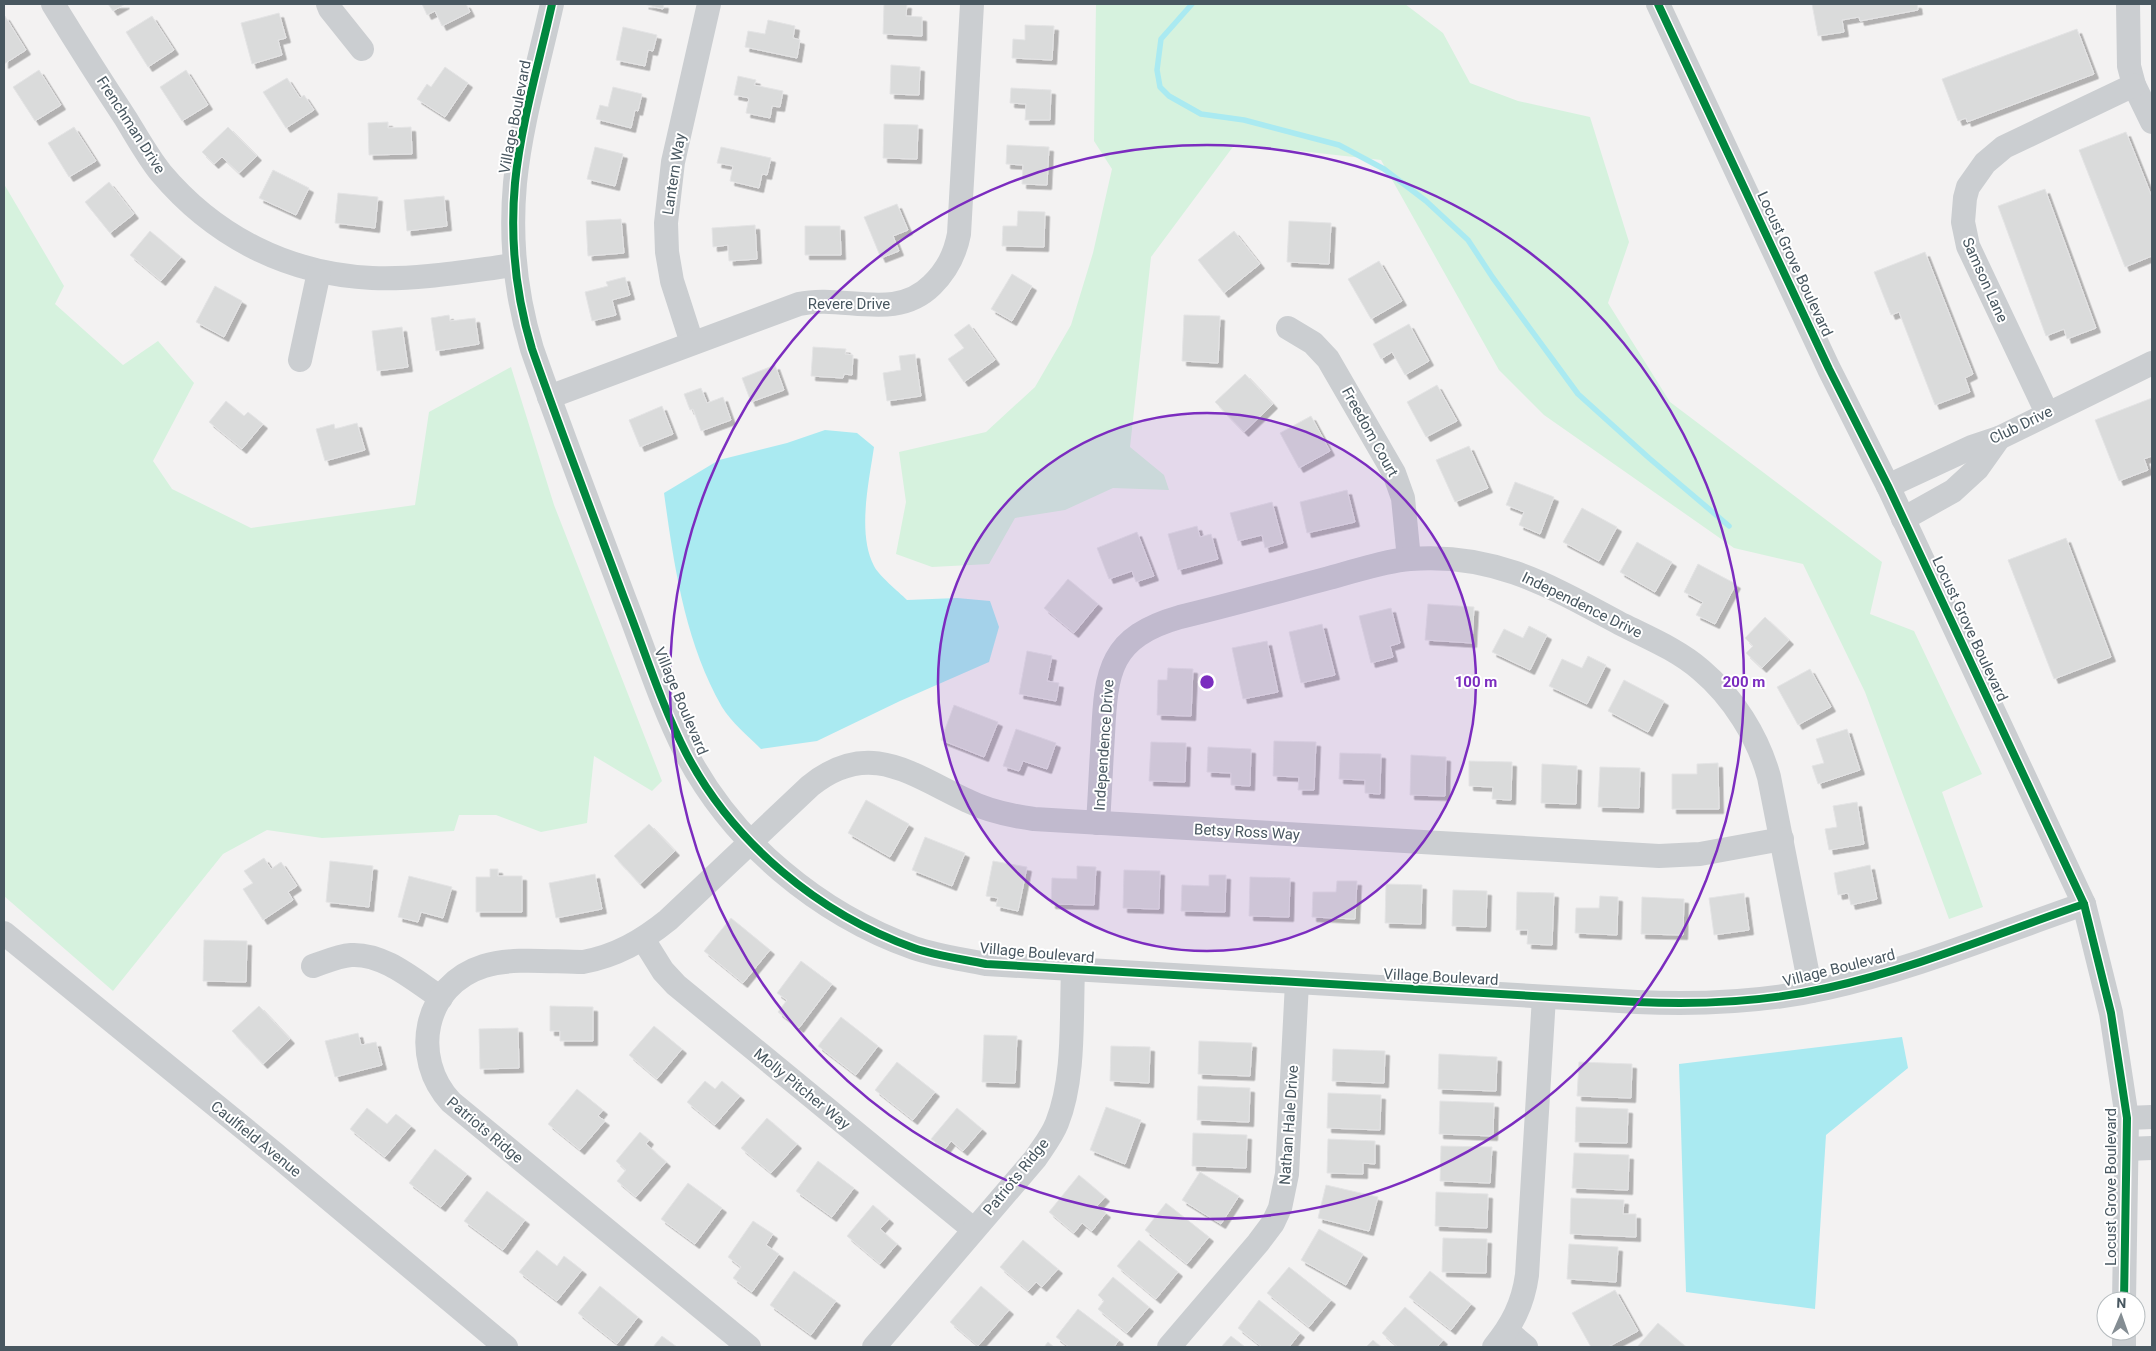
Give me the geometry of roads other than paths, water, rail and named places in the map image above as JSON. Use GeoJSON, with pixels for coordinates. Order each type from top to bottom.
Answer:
{"type":"FeatureCollection","features":[{"type":"Feature","properties":{"kind":"street","name":"Frenchman Drive"},"geometry":{"type":"LineString","coordinates":[[54,4],[160,172],[189,203],[231,236],[274,257],[319,272],[372,278],[411,276],[515,265]]}},
{"type":"Feature","properties":{"kind":"street"},"geometry":{"type":"LineString","coordinates":[[328,4],[362,50]]}},
{"type":"Feature","properties":{"kind":"street","name":"Village Boulevard"},"geometry":{"type":"LineString","coordinates":[[552,4],[525,129],[516,181],[513,229],[515,265],[527,333],[549,397],[677,734],[701,780],[749,841],[774,865],[819,899],[866,928],[916,949],[986,964],[1073,971],[1544,997],[1693,1003],[1747,1000],[1811,991],[1887,972],[2084,904]]}},
{"type":"Feature","properties":{"kind":"street","name":"Lantern Way"},"geometry":{"type":"LineString","coordinates":[[692,343],[672,281],[667,252],[666,216],[673,162],[709,4]]}},
{"type":"Feature","properties":{"kind":"street","name":"Revere Drive"},"geometry":{"type":"LineString","coordinates":[[549,397],[782,310],[808,302],[832,301],[874,306],[906,301],[921,294],[941,276],[951,260],[959,234],[972,4]]}},
{"type":"Feature","properties":{"kind":"street","name":"Locust Grove Boulevard"},"geometry":{"type":"LineString","coordinates":[[1658,4],[1829,369],[1888,486],[2084,904],[2111,1014],[2127,1118],[2124,1291]]}},
{"type":"Feature","properties":{"kind":"street"},"geometry":{"type":"LineString","coordinates":[[2128,4],[2128,50],[2134,85],[2152,122]]}},
{"type":"Feature","properties":{"kind":"street","name":"Samson Lane"},"geometry":{"type":"LineString","coordinates":[[2047,413],[1968,246],[1963,222],[1968,187],[1985,162],[2004,147],[2134,85]]}},
{"type":"Feature","properties":{"kind":"street"},"geometry":{"type":"LineString","coordinates":[[300,360],[319,272]]}},
{"type":"Feature","properties":{"kind":"street","name":"Freedom Court"},"geometry":{"type":"LineString","coordinates":[[1288,328],[1313,343],[1328,359],[1394,473],[1403,498],[1409,559]]}},
{"type":"Feature","properties":{"kind":"street","name":"Club Drive"},"geometry":{"type":"LineString","coordinates":[[1888,486],[1972,447],[1999,438],[2152,363]]}},
{"type":"Feature","properties":{"kind":"street"},"geometry":{"type":"LineString","coordinates":[[1903,519],[1953,491],[1977,469],[1999,438]]}},
{"type":"Feature","properties":{"kind":"street","name":"Independence Drive"},"geometry":{"type":"LineString","coordinates":[[1098,823],[1107,681],[1116,658],[1137,635],[1156,624],[1180,617],[1384,563],[1409,559],[1450,559],[1474,562],[1532,578],[1691,662],[1721,691],[1742,718],[1757,744],[1769,777],[1811,991]]}},
{"type":"Feature","properties":{"kind":"street","name":"Betsy Ross Way"},"geometry":{"type":"LineString","coordinates":[[749,841],[817,779],[842,767],[867,763],[883,763],[905,769],[969,802],[1009,815],[1034,820],[1658,856],[1700,854],[1782,839]]}},
{"type":"Feature","properties":{"kind":"street","name":"Patriots Ridge"},"geometry":{"type":"LineString","coordinates":[[749,841],[668,920],[643,939],[611,955],[582,962],[505,962],[482,966],[463,976],[441,998],[432,1014],[429,1025],[427,1052],[433,1076],[445,1096],[457,1108],[749,1347]]}},
{"type":"Feature","properties":{"kind":"street","name":"Caulfield Avenue"},"geometry":{"type":"LineString","coordinates":[[4,933],[266,1147],[506,1347]]}},
{"type":"Feature","properties":{"kind":"street","name":"Molly Pitcher Way"},"geometry":{"type":"LineString","coordinates":[[643,939],[663,971],[676,985],[973,1229]]}},
{"type":"Feature","properties":{"kind":"street"},"geometry":{"type":"LineString","coordinates":[[313,966],[350,955],[373,958],[392,966],[441,998]]}},
{"type":"Feature","properties":{"kind":"street","name":"Patriots Ridge"},"geometry":{"type":"LineString","coordinates":[[874,1347],[973,1229],[1035,1159],[1058,1121],[1067,1081],[1073,971]]}},
{"type":"Feature","properties":{"kind":"street","name":"Nathan Hale Drive"},"geometry":{"type":"LineString","coordinates":[[1169,1347],[1262,1237],[1280,1208],[1287,1174],[1297,983]]}},
{"type":"Feature","properties":{"kind":"street"},"geometry":{"type":"LineString","coordinates":[[1526,1347],[1500,1339],[1521,1304],[1529,1264],[1544,997]]}},
{"type":"Feature","properties":{"kind":"street"},"geometry":{"type":"LineString","coordinates":[[2127,1118],[2152,1117]]}},
{"type":"Feature","properties":{"kind":"street"},"geometry":{"type":"LineString","coordinates":[[2127,1149],[2152,1148]]}},
{"type":"Feature","properties":{"kind":"water"},"geometry":{"type":"Polygon","coordinates":[[[825,430],[857,433],[874,447],[867,491],[865,523],[869,553],[874,566],[880,574],[907,600],[957,598],[990,601],[999,627],[989,662],[900,701],[817,741],[761,749],[722,707],[709,682],[699,656],[690,630],[677,576],[664,493],[719,460],[787,443],[825,430]]]}},
{"type":"Feature","properties":{"kind":"water"},"geometry":{"type":"Polygon","coordinates":[[[1902,1037],[1908,1068],[1826,1135],[1815,1309],[1686,1292],[1679,1064],[1902,1037]]]}},
{"type":"Feature","properties":{"kind":"waterway"},"geometry":{"type":"LineString","coordinates":[[1192,4],[1161,39],[1157,70],[1160,87],[1169,96],[1201,114],[1244,120],[1339,145],[1384,169],[1426,201],[1468,240],[1493,278],[1578,394],[1729,526]]}}]}
